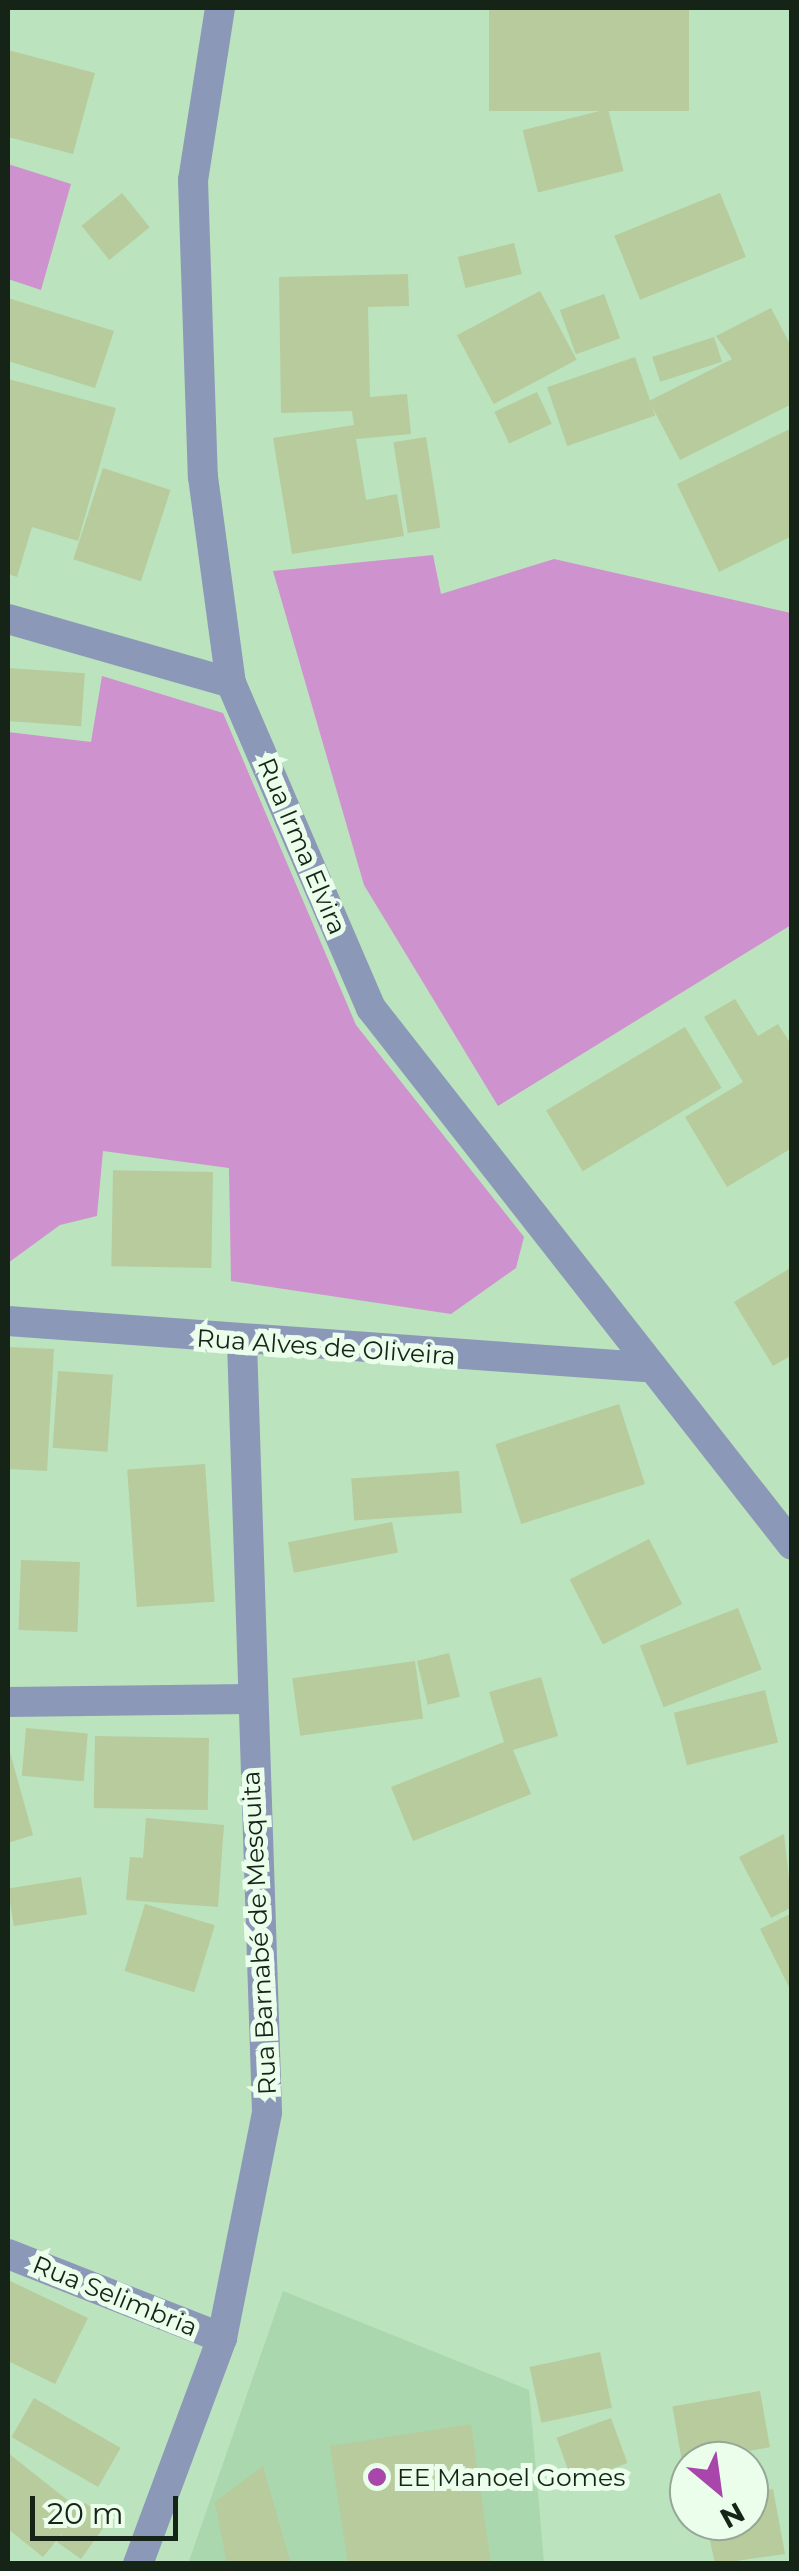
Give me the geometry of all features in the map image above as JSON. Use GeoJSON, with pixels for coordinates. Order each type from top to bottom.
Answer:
{"type":"FeatureCollection","features":[{"type":"Feature","properties":{"kind":"street","name":"Rua Irma Elvira"},"geometry":{"type":"LineString","coordinates":[[220,8],[193,180],[202,477],[231,683],[370,1008],[644,1367],[792,1545]]}},
{"type":"Feature","properties":{"kind":"street"},"geometry":{"type":"LineString","coordinates":[[8,619],[231,683]]}},
{"type":"Feature","properties":{"kind":"street","name":"Rua Alves de Oliveira"},"geometry":{"type":"LineString","coordinates":[[8,1321],[242,1343],[644,1367]]}},
{"type":"Feature","properties":{"kind":"street","name":"Rua Barnabé de Mesquita"},"geometry":{"type":"LineString","coordinates":[[138,2564],[222,2338],[267,2112],[248,1699],[242,1343]]}},
{"type":"Feature","properties":{"kind":"street"},"geometry":{"type":"LineString","coordinates":[[8,1702],[248,1699]]}},
{"type":"Feature","properties":{"kind":"street","name":"Rua Selimbria"},"geometry":{"type":"LineString","coordinates":[[8,2254],[222,2338]]}},
{"type":"Feature","properties":{"kind":"shaded area"},"geometry":{"type":"Polygon","coordinates":[[[8,164],[71,184],[41,290],[8,279],[8,164]]]}},
{"type":"Feature","properties":{"kind":"shaded area"},"geometry":{"type":"Polygon","coordinates":[[[433,555],[441,594],[554,559],[791,613],[791,925],[498,1106],[364,885],[273,571],[433,555]]]}},
{"type":"Feature","properties":{"kind":"shaded area"},"geometry":{"type":"Polygon","coordinates":[[[102,676],[223,713],[356,1025],[524,1237],[516,1268],[451,1314],[231,1281],[229,1168],[103,1151],[97,1216],[60,1225],[8,1263],[8,732],[91,742],[102,676]]]}},
{"type":"Feature","properties":{"kind":"shaded area","name":"EE Manoel Gomes"},"geometry":{"type":"Polygon","coordinates":[[[283,2291],[529,2390],[544,2563],[188,2564],[283,2291]]]}},
{"type":"Feature","properties":{"kind":"building"},"geometry":{"type":"Polygon","coordinates":[[[489,8],[689,8],[689,111],[489,111],[489,8]]]}},
{"type":"Feature","properties":{"kind":"building"},"geometry":{"type":"Polygon","coordinates":[[[8,50],[95,73],[73,154],[8,137],[8,50]]]}},
{"type":"Feature","properties":{"kind":"building"},"geometry":{"type":"Polygon","coordinates":[[[608,109],[623,171],[538,192],[523,130],[608,109]]]}},
{"type":"Feature","properties":{"kind":"building"},"geometry":{"type":"Polygon","coordinates":[[[122,193],[150,227],[109,260],[82,226],[122,193]]]}},
{"type":"Feature","properties":{"kind":"building"},"geometry":{"type":"Polygon","coordinates":[[[720,193],[746,257],[640,300],[614,236],[720,193]]]}},
{"type":"Feature","properties":{"kind":"building"},"geometry":{"type":"Polygon","coordinates":[[[514,243],[522,274],[465,288],[458,257],[514,243]]]}},
{"type":"Feature","properties":{"kind":"building"},"geometry":{"type":"Polygon","coordinates":[[[408,274],[409,306],[368,307],[370,397],[407,394],[411,434],[356,439],[366,500],[397,494],[404,536],[292,554],[273,438],[354,425],[352,411],[281,413],[279,277],[408,274]]]}},
{"type":"Feature","properties":{"kind":"building"},"geometry":{"type":"Polygon","coordinates":[[[540,291],[577,360],[494,404],[457,335],[540,291]]]}},
{"type":"Feature","properties":{"kind":"building"},"geometry":{"type":"Polygon","coordinates":[[[604,294],[620,338],[576,354],[560,310],[604,294]]]}},
{"type":"Feature","properties":{"kind":"building"},"geometry":{"type":"Polygon","coordinates":[[[8,298],[114,331],[95,388],[8,361],[8,298]]]}},
{"type":"Feature","properties":{"kind":"building"},"geometry":{"type":"Polygon","coordinates":[[[771,308],[792,348],[792,404],[680,460],[649,401],[732,359],[716,336],[771,308]]]}},
{"type":"Feature","properties":{"kind":"building"},"geometry":{"type":"Polygon","coordinates":[[[714,337],[722,362],[660,382],[652,357],[714,337]]]}},
{"type":"Feature","properties":{"kind":"building"},"geometry":{"type":"Polygon","coordinates":[[[635,357],[655,416],[567,446],[547,387],[635,357]]]}},
{"type":"Feature","properties":{"kind":"building"},"geometry":{"type":"Polygon","coordinates":[[[8,379],[116,408],[78,541],[32,527],[17,577],[8,574],[8,379]]]}},
{"type":"Feature","properties":{"kind":"building"},"geometry":{"type":"Polygon","coordinates":[[[537,392],[552,424],[509,444],[494,412],[537,392]]]}},
{"type":"Feature","properties":{"kind":"building"},"geometry":{"type":"Polygon","coordinates":[[[792,428],[792,536],[719,572],[677,484],[792,428]]]}},
{"type":"Feature","properties":{"kind":"building"},"geometry":{"type":"Polygon","coordinates":[[[426,437],[440,528],[408,533],[393,442],[426,437]]]}},
{"type":"Feature","properties":{"kind":"building"},"geometry":{"type":"Polygon","coordinates":[[[103,468],[171,490],[141,581],[73,559],[103,468]]]}},
{"type":"Feature","properties":{"kind":"building"},"geometry":{"type":"Polygon","coordinates":[[[8,668],[85,673],[81,726],[8,721],[8,668]]]}},
{"type":"Feature","properties":{"kind":"building"},"geometry":{"type":"Polygon","coordinates":[[[735,999],[758,1036],[778,1024],[792,1046],[792,1148],[727,1187],[685,1117],[743,1082],[704,1017],[735,999]]]}},
{"type":"Feature","properties":{"kind":"building"},"geometry":{"type":"Polygon","coordinates":[[[685,1027],[722,1088],[583,1171],[546,1110],[685,1027]]]}},
{"type":"Feature","properties":{"kind":"building"},"geometry":{"type":"Polygon","coordinates":[[[113,1170],[213,1172],[211,1268],[111,1266],[113,1170]]]}},
{"type":"Feature","properties":{"kind":"building"},"geometry":{"type":"Polygon","coordinates":[[[792,1267],[792,1355],[773,1366],[734,1302],[792,1267]]]}},
{"type":"Feature","properties":{"kind":"building"},"geometry":{"type":"Polygon","coordinates":[[[8,1347],[54,1349],[47,1471],[8,1469],[8,1347]]]}},
{"type":"Feature","properties":{"kind":"building"},"geometry":{"type":"Polygon","coordinates":[[[58,1371],[113,1375],[107,1452],[53,1448],[58,1371]]]}},
{"type":"Feature","properties":{"kind":"building"},"geometry":{"type":"Polygon","coordinates":[[[619,1404],[645,1484],[521,1524],[495,1444],[619,1404]]]}},
{"type":"Feature","properties":{"kind":"building"},"geometry":{"type":"Polygon","coordinates":[[[205,1464],[215,1602],[137,1607],[127,1469],[205,1464]]]}},
{"type":"Feature","properties":{"kind":"building"},"geometry":{"type":"Polygon","coordinates":[[[459,1471],[462,1513],[354,1520],[351,1479],[459,1471]]]}},
{"type":"Feature","properties":{"kind":"building"},"geometry":{"type":"Polygon","coordinates":[[[392,1522],[398,1552],[294,1573],[288,1542],[392,1522]]]}},
{"type":"Feature","properties":{"kind":"building"},"geometry":{"type":"Polygon","coordinates":[[[649,1539],[682,1604],[603,1644],[570,1579],[649,1539]]]}},
{"type":"Feature","properties":{"kind":"building"},"geometry":{"type":"Polygon","coordinates":[[[21,1560],[80,1562],[78,1632],[19,1630],[21,1560]]]}},
{"type":"Feature","properties":{"kind":"building"},"geometry":{"type":"Polygon","coordinates":[[[738,1608],[762,1670],[664,1707],[640,1646],[738,1608]]]}},
{"type":"Feature","properties":{"kind":"building"},"geometry":{"type":"Polygon","coordinates":[[[449,1653],[460,1697],[428,1705],[417,1661],[449,1653]]]}},
{"type":"Feature","properties":{"kind":"building"},"geometry":{"type":"Polygon","coordinates":[[[415,1661],[423,1718],[300,1736],[292,1678],[415,1661]]]}},
{"type":"Feature","properties":{"kind":"building"},"geometry":{"type":"Polygon","coordinates":[[[541,1677],[558,1736],[513,1750],[531,1794],[413,1841],[391,1787],[504,1742],[489,1692],[541,1677]]]}},
{"type":"Feature","properties":{"kind":"building"},"geometry":{"type":"Polygon","coordinates":[[[765,1690],[778,1742],[687,1765],[674,1713],[765,1690]]]}},
{"type":"Feature","properties":{"kind":"building"},"geometry":{"type":"Polygon","coordinates":[[[26,1728],[88,1733],[84,1781],[22,1776],[26,1728]]]}},
{"type":"Feature","properties":{"kind":"building"},"geometry":{"type":"Polygon","coordinates":[[[95,1736],[209,1738],[208,1810],[94,1808],[95,1736]]]}},
{"type":"Feature","properties":{"kind":"building"},"geometry":{"type":"Polygon","coordinates":[[[8,1750],[33,1835],[8,1843],[8,1750]]]}},
{"type":"Feature","properties":{"kind":"building"},"geometry":{"type":"Polygon","coordinates":[[[146,1818],[224,1825],[218,1907],[126,1900],[130,1857],[143,1858],[146,1818]]]}},
{"type":"Feature","properties":{"kind":"building"},"geometry":{"type":"Polygon","coordinates":[[[784,1834],[792,1907],[771,1918],[739,1857],[784,1834]]]}},
{"type":"Feature","properties":{"kind":"building"},"geometry":{"type":"Polygon","coordinates":[[[81,1877],[87,1915],[14,1926],[8,1889],[81,1877]]]}},
{"type":"Feature","properties":{"kind":"building"},"geometry":{"type":"Polygon","coordinates":[[[145,1904],[215,1925],[194,1992],[125,1971],[145,1904]]]}},
{"type":"Feature","properties":{"kind":"building"},"geometry":{"type":"Polygon","coordinates":[[[792,1913],[792,1993],[760,1929],[792,1913]]]}},
{"type":"Feature","properties":{"kind":"building"},"geometry":{"type":"Polygon","coordinates":[[[8,2280],[88,2318],[55,2384],[8,2361],[8,2280]]]}},
{"type":"Feature","properties":{"kind":"building"},"geometry":{"type":"Polygon","coordinates":[[[600,2352],[612,2408],[541,2423],[530,2367],[600,2352]]]}},
{"type":"Feature","properties":{"kind":"building"},"geometry":{"type":"Polygon","coordinates":[[[760,2391],[769,2441],[678,2441],[672,2406],[760,2391]]]}},
{"type":"Feature","properties":{"kind":"building"},"geometry":{"type":"Polygon","coordinates":[[[34,2398],[121,2448],[98,2487],[12,2437],[34,2398]]]}},
{"type":"Feature","properties":{"kind":"building"},"geometry":{"type":"Polygon","coordinates":[[[611,2418],[627,2463],[573,2483],[556,2438],[611,2418]]]}},
{"type":"Feature","properties":{"kind":"building"},"geometry":{"type":"Polygon","coordinates":[[[471,2424],[491,2564],[348,2564],[330,2446],[471,2424]]]}},
{"type":"Feature","properties":{"kind":"building"},"geometry":{"type":"Polygon","coordinates":[[[8,2453],[80,2510],[85,2503],[109,2520],[81,2559],[57,2542],[64,2531],[43,2557],[8,2529],[8,2453]]]}},
{"type":"Feature","properties":{"kind":"building"},"geometry":{"type":"Polygon","coordinates":[[[263,2466],[291,2564],[227,2564],[215,2502],[263,2466]]]}},
{"type":"Feature","properties":{"kind":"building"},"geometry":{"type":"Polygon","coordinates":[[[773,2489],[785,2554],[715,2564],[710,2541],[769,2541],[769,2490],[773,2489]]]}},
{"type":"Feature","properties":{"kind":"place","name":"EE Manoel Gomes"},"geometry":{"type":"Point","coordinates":[377,2477]}}]}
